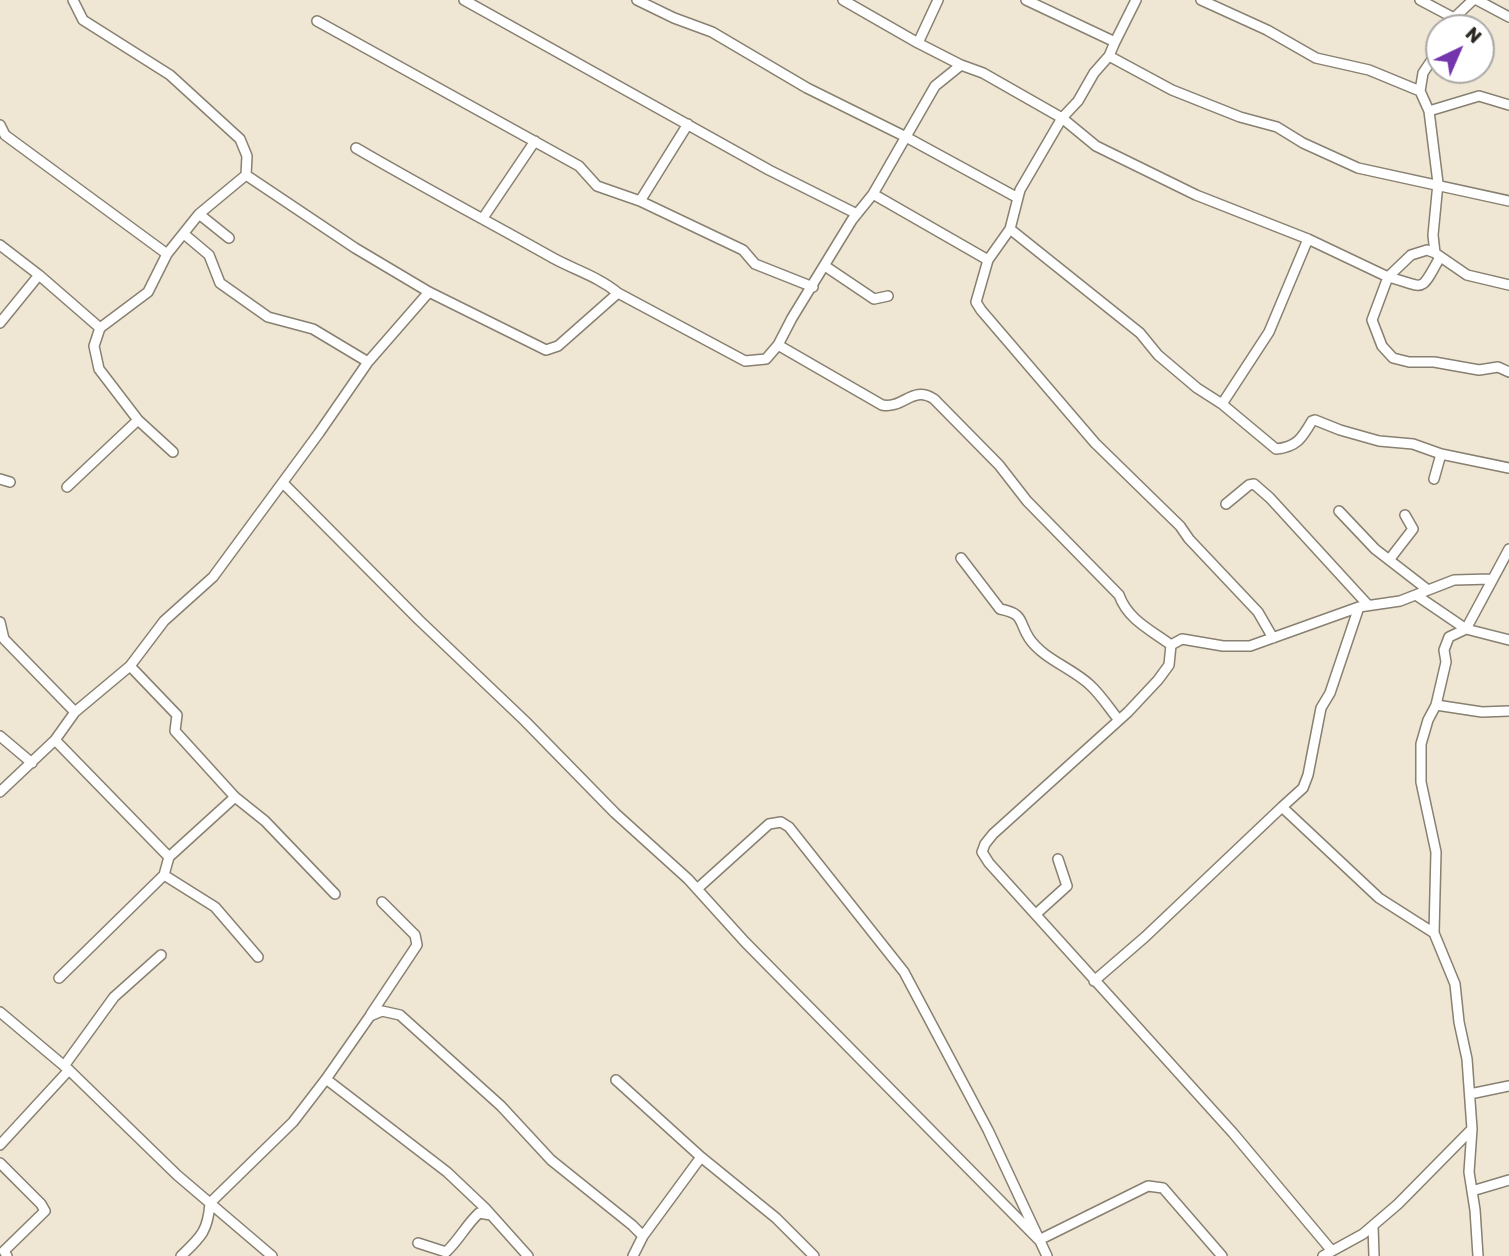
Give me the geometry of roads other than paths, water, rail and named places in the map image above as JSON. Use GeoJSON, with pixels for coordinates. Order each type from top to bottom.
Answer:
{"type":"FeatureCollection","features":[{"type":"Feature","properties":{"kind":"street"},"geometry":{"type":"LineString","coordinates":[[74,0],[83,20],[170,75],[240,139],[247,156],[246,175],[199,214],[167,254],[148,292],[100,328],[94,346],[99,369],[138,419],[173,452]]}},
{"type":"Feature","properties":{"kind":"street"},"geometry":{"type":"LineString","coordinates":[[464,0],[769,170],[857,214]]}},
{"type":"Feature","properties":{"kind":"street"},"geometry":{"type":"LineString","coordinates":[[637,0],[712,32],[807,88],[906,137],[1018,198]]}},
{"type":"Feature","properties":{"kind":"street"},"geometry":{"type":"LineString","coordinates":[[843,0],[918,43],[983,73],[1062,118],[1096,146],[1196,195],[1308,239],[1388,277],[1415,286],[1427,281],[1438,255],[1433,235],[1438,183],[1429,111],[1420,91],[1425,70]]}},
{"type":"Feature","properties":{"kind":"street"},"geometry":{"type":"LineString","coordinates":[[918,43],[938,0]]}},
{"type":"Feature","properties":{"kind":"street"},"geometry":{"type":"LineString","coordinates":[[1026,0],[1115,42]]}},
{"type":"Feature","properties":{"kind":"street"},"geometry":{"type":"LineString","coordinates":[[1136,0],[1109,55],[1094,72],[1078,101],[1062,118],[1020,190],[1010,229],[988,260],[976,302],[1095,443],[1180,526],[1258,612],[1273,638]]}},
{"type":"Feature","properties":{"kind":"street"},"geometry":{"type":"LineString","coordinates":[[1201,0],[1267,30],[1316,58],[1369,70],[1420,91]]}},
{"type":"Feature","properties":{"kind":"street"},"geometry":{"type":"LineString","coordinates":[[1420,0],[1446,14]]}},
{"type":"Feature","properties":{"kind":"street"},"geometry":{"type":"LineString","coordinates":[[1459,14],[1475,0],[1509,17]]}},
{"type":"Feature","properties":{"kind":"street"},"geometry":{"type":"LineString","coordinates":[[317,21],[579,166],[597,186],[640,201],[743,250],[755,264],[813,287]]}},
{"type":"Feature","properties":{"kind":"street"},"geometry":{"type":"LineString","coordinates":[[1109,55],[1172,90],[1240,117],[1277,127],[1303,143],[1358,168],[1395,178],[1438,183],[1509,201]]}},
{"type":"Feature","properties":{"kind":"street"},"geometry":{"type":"LineString","coordinates":[[356,148],[568,267],[605,282],[618,293],[746,361],[766,359],[778,345],[857,214],[873,194],[935,86],[961,65]]}},
{"type":"Feature","properties":{"kind":"street"},"geometry":{"type":"LineString","coordinates":[[1429,111],[1479,96],[1509,105]]}},
{"type":"Feature","properties":{"kind":"street"},"geometry":{"type":"LineString","coordinates":[[640,201],[688,124]]}},
{"type":"Feature","properties":{"kind":"street"},"geometry":{"type":"LineString","coordinates":[[0,125],[3,135],[167,254]]}},
{"type":"Feature","properties":{"kind":"street"},"geometry":{"type":"LineString","coordinates":[[483,218],[535,141]]}},
{"type":"Feature","properties":{"kind":"street"},"geometry":{"type":"LineString","coordinates":[[246,175],[355,248],[429,292],[546,350],[558,346],[618,293]]}},
{"type":"Feature","properties":{"kind":"street"},"geometry":{"type":"LineString","coordinates":[[873,194],[988,260]]}},
{"type":"Feature","properties":{"kind":"street"},"geometry":{"type":"LineString","coordinates":[[199,214],[229,238]]}},
{"type":"Feature","properties":{"kind":"street"},"geometry":{"type":"LineString","coordinates":[[1010,229],[1140,333],[1158,355],[1197,388],[1222,404],[1276,449],[1300,442],[1311,421],[1315,420],[1379,441],[1413,443],[1441,454],[1509,468]]}},
{"type":"Feature","properties":{"kind":"street"},"geometry":{"type":"LineString","coordinates":[[184,234],[209,255],[220,283],[268,317],[313,329],[369,362]]}},
{"type":"Feature","properties":{"kind":"street"},"geometry":{"type":"LineString","coordinates":[[1222,404],[1269,332],[1308,239]]}},
{"type":"Feature","properties":{"kind":"street"},"geometry":{"type":"LineString","coordinates":[[0,245],[100,328]]}},
{"type":"Feature","properties":{"kind":"street"},"geometry":{"type":"LineString","coordinates":[[1509,285],[1467,275],[1427,250],[1411,255],[1388,277],[1372,320],[1381,346],[1393,358],[1479,370],[1497,367],[1509,372]]}},
{"type":"Feature","properties":{"kind":"street"},"geometry":{"type":"LineString","coordinates":[[825,266],[874,299],[888,296]]}},
{"type":"Feature","properties":{"kind":"street"},"geometry":{"type":"LineString","coordinates":[[0,323],[39,275]]}},
{"type":"Feature","properties":{"kind":"street"},"geometry":{"type":"LineString","coordinates":[[0,792],[55,740],[75,712],[130,666],[164,621],[213,576],[369,362],[429,292]]}},
{"type":"Feature","properties":{"kind":"street"},"geometry":{"type":"LineString","coordinates":[[778,345],[882,405],[891,407],[916,394],[926,394],[934,399],[999,465],[1027,501],[1119,595],[1124,609],[1171,645]]}},
{"type":"Feature","properties":{"kind":"street"},"geometry":{"type":"LineString","coordinates":[[67,486],[138,419]]}},
{"type":"Feature","properties":{"kind":"street"},"geometry":{"type":"LineString","coordinates":[[1434,479],[1441,454]]}},
{"type":"Feature","properties":{"kind":"street"},"geometry":{"type":"LineString","coordinates":[[283,483],[615,813],[697,889],[745,942],[1039,1240]]}},
{"type":"Feature","properties":{"kind":"street"},"geometry":{"type":"LineString","coordinates":[[1226,504],[1254,484],[1270,498],[1363,606]]}},
{"type":"Feature","properties":{"kind":"street"},"geometry":{"type":"LineString","coordinates":[[1339,511],[1375,549],[1429,590]]}},
{"type":"Feature","properties":{"kind":"street"},"geometry":{"type":"LineString","coordinates":[[1389,560],[1413,529],[1405,515]]}},
{"type":"Feature","properties":{"kind":"street"},"geometry":{"type":"LineString","coordinates":[[1478,1256],[1469,1172],[1472,1129],[1467,1059],[1455,984],[1434,933],[1436,852],[1421,782],[1420,754],[1428,720],[1436,705],[1446,662],[1444,650],[1449,637],[1466,629],[1509,549]]}},
{"type":"Feature","properties":{"kind":"street"},"geometry":{"type":"LineString","coordinates":[[961,558],[1000,609],[1010,611],[1022,619],[1029,638],[1045,654],[1090,685],[1118,719]]}},
{"type":"Feature","properties":{"kind":"street"},"geometry":{"type":"LineString","coordinates":[[1171,645],[1182,639],[1223,646],[1250,646],[1363,606],[1416,596],[1454,580],[1491,579]]}},
{"type":"Feature","properties":{"kind":"street"},"geometry":{"type":"LineString","coordinates":[[1416,596],[1466,629],[1509,640]]}},
{"type":"Feature","properties":{"kind":"street"},"geometry":{"type":"LineString","coordinates":[[1094,981],[1145,937],[1303,788],[1321,708],[1330,693],[1363,606]]}},
{"type":"Feature","properties":{"kind":"street"},"geometry":{"type":"LineString","coordinates":[[0,622],[4,639],[75,712]]}},
{"type":"Feature","properties":{"kind":"street"},"geometry":{"type":"LineString","coordinates":[[1171,645],[1169,665],[1158,680],[985,844],[982,852],[1094,981],[1233,1133],[1332,1251]]}},
{"type":"Feature","properties":{"kind":"street"},"geometry":{"type":"LineString","coordinates":[[130,666],[177,715],[176,732],[235,797],[264,821],[335,894]]}},
{"type":"Feature","properties":{"kind":"street"},"geometry":{"type":"LineString","coordinates":[[1436,705],[1482,712],[1509,711]]}},
{"type":"Feature","properties":{"kind":"street"},"geometry":{"type":"LineString","coordinates":[[0,736],[32,763]]}},
{"type":"Feature","properties":{"kind":"street"},"geometry":{"type":"LineString","coordinates":[[55,740],[169,857]]}},
{"type":"Feature","properties":{"kind":"street"},"geometry":{"type":"LineString","coordinates":[[59,978],[164,875],[169,857],[235,797]]}},
{"type":"Feature","properties":{"kind":"street"},"geometry":{"type":"LineString","coordinates":[[1282,807],[1379,898],[1434,933]]}},
{"type":"Feature","properties":{"kind":"street"},"geometry":{"type":"LineString","coordinates":[[697,889],[769,824],[781,822],[789,827],[904,971],[988,1130],[1047,1256]]}},
{"type":"Feature","properties":{"kind":"street"},"geometry":{"type":"LineString","coordinates":[[1036,915],[1067,886],[1058,859]]}},
{"type":"Feature","properties":{"kind":"street"},"geometry":{"type":"LineString","coordinates":[[164,875],[215,907],[258,957]]}},
{"type":"Feature","properties":{"kind":"street"},"geometry":{"type":"LineString","coordinates":[[181,1256],[202,1236],[209,1222],[210,1203],[293,1122],[326,1079],[417,945],[415,935],[382,902]]}},
{"type":"Feature","properties":{"kind":"street"},"geometry":{"type":"LineString","coordinates":[[0,1145],[66,1068],[114,997],[162,955]]}},
{"type":"Feature","properties":{"kind":"street"},"geometry":{"type":"LineString","coordinates":[[370,1016],[382,1011],[400,1015],[500,1106],[551,1160],[632,1225],[643,1237]]}},
{"type":"Feature","properties":{"kind":"street"},"geometry":{"type":"LineString","coordinates":[[0,1012],[66,1068],[177,1175],[272,1256]]}},
{"type":"Feature","properties":{"kind":"street"},"geometry":{"type":"LineString","coordinates":[[326,1079],[446,1172],[491,1215],[528,1256]]}},
{"type":"Feature","properties":{"kind":"street"},"geometry":{"type":"LineString","coordinates":[[616,1080],[701,1157],[776,1218],[814,1256]]}},
{"type":"Feature","properties":{"kind":"street"},"geometry":{"type":"LineString","coordinates":[[1470,1094],[1509,1086]]}},
{"type":"Feature","properties":{"kind":"street"},"geometry":{"type":"LineString","coordinates":[[1322,1256],[1373,1226],[1472,1129]]}},
{"type":"Feature","properties":{"kind":"street"},"geometry":{"type":"LineString","coordinates":[[633,1256],[643,1237],[701,1157]]}},
{"type":"Feature","properties":{"kind":"street"},"geometry":{"type":"LineString","coordinates":[[0,1163],[45,1211],[4,1251],[7,1256]]}},
{"type":"Feature","properties":{"kind":"street"},"geometry":{"type":"LineString","coordinates":[[1472,1191],[1509,1180]]}},
{"type":"Feature","properties":{"kind":"street"},"geometry":{"type":"LineString","coordinates":[[1039,1240],[1155,1185],[1163,1188],[1222,1256]]}},
{"type":"Feature","properties":{"kind":"street"},"geometry":{"type":"LineString","coordinates":[[418,1244],[446,1252],[479,1213],[491,1215]]}},
{"type":"Feature","properties":{"kind":"street"},"geometry":{"type":"LineString","coordinates":[[1373,1226],[1374,1256]]}}]}
